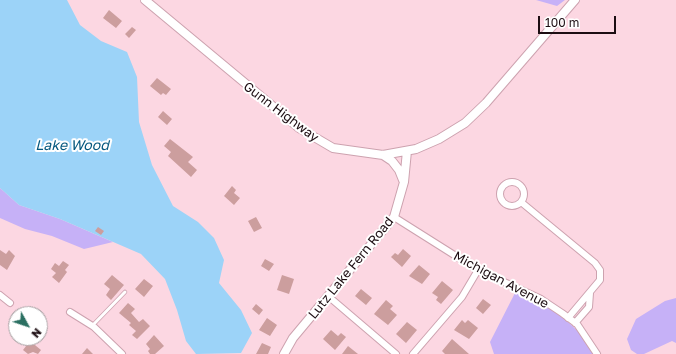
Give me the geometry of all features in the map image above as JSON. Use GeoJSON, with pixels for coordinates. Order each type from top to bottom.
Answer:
{"type":"FeatureCollection","features":[{"type":"Feature","properties":{"kind":"main road","name":"Gunn Highway"},"geometry":{"type":"LineString","coordinates":[[144,0],[299,128],[333,148],[383,155],[407,151],[439,139],[465,123],[486,103],[576,0]]}},
{"type":"Feature","properties":{"kind":"main road","name":"Lutz Lake Fern Road"},"geometry":{"type":"LineString","coordinates":[[284,354],[293,338],[394,217],[404,182],[407,151]]}},
{"type":"Feature","properties":{"kind":"main road"},"geometry":{"type":"LineString","coordinates":[[383,155],[392,161],[399,170],[404,182]]}},
{"type":"Feature","properties":{"kind":"street"},"geometry":{"type":"LineString","coordinates":[[521,202],[598,266],[601,274],[600,280],[568,318]]}},
{"type":"Feature","properties":{"kind":"street","name":"Michigan Avenue"},"geometry":{"type":"LineString","coordinates":[[394,217],[478,270],[541,299],[575,323],[589,340],[597,354]]}},
{"type":"Feature","properties":{"kind":"street"},"geometry":{"type":"LineString","coordinates":[[413,354],[462,297],[478,270]]}},
{"type":"Feature","properties":{"kind":"street"},"geometry":{"type":"LineString","coordinates":[[575,323],[588,307],[590,293]]}},
{"type":"Feature","properties":{"kind":"street"},"geometry":{"type":"LineString","coordinates":[[0,295],[10,303]]}},
{"type":"Feature","properties":{"kind":"street"},"geometry":{"type":"LineString","coordinates":[[328,296],[396,354]]}},
{"type":"Feature","properties":{"kind":"street"},"geometry":{"type":"LineString","coordinates":[[70,312],[92,326],[122,354]]}},
{"type":"Feature","properties":{"kind":"lane"},"geometry":{"type":"LineString","coordinates":[[92,326],[125,292]]}},
{"type":"Feature","properties":{"kind":"shaded area"},"geometry":{"type":"Polygon","coordinates":[[[536,0],[565,0],[557,6],[536,0]]]}},
{"type":"Feature","properties":{"kind":"shaded area"},"geometry":{"type":"Polygon","coordinates":[[[0,188],[19,205],[60,219],[113,242],[84,249],[52,236],[25,229],[0,218],[0,188]]]}},
{"type":"Feature","properties":{"kind":"shaded area"},"geometry":{"type":"Polygon","coordinates":[[[516,291],[540,302],[565,319],[582,335],[594,354],[494,354],[490,342],[516,291]]]}},
{"type":"Feature","properties":{"kind":"shaded area"},"geometry":{"type":"Polygon","coordinates":[[[676,298],[676,343],[672,341],[644,354],[637,354],[631,350],[627,339],[636,319],[665,301],[676,298]]]}},
{"type":"Feature","properties":{"kind":"water","name":"Lake Wood"},"geometry":{"type":"Polygon","coordinates":[[[0,0],[67,0],[80,25],[101,41],[127,52],[137,77],[139,122],[152,165],[173,206],[198,222],[214,238],[224,260],[219,283],[241,310],[252,333],[241,353],[196,354],[186,341],[177,310],[165,279],[141,254],[60,219],[19,205],[0,188],[0,0]]]}},
{"type":"Feature","properties":{"kind":"building"},"geometry":{"type":"Polygon","coordinates":[[[109,10],[122,21],[116,28],[103,18],[109,10]]]}},
{"type":"Feature","properties":{"kind":"building"},"geometry":{"type":"Polygon","coordinates":[[[132,27],[136,30],[129,38],[125,34],[132,27]]]}},
{"type":"Feature","properties":{"kind":"building"},"geometry":{"type":"Polygon","coordinates":[[[157,78],[171,89],[166,95],[163,93],[161,95],[150,86],[157,78]]]}},
{"type":"Feature","properties":{"kind":"building"},"geometry":{"type":"Polygon","coordinates":[[[163,111],[172,119],[167,125],[158,117],[163,111]]]}},
{"type":"Feature","properties":{"kind":"building"},"geometry":{"type":"Polygon","coordinates":[[[170,139],[193,157],[188,162],[197,170],[191,177],[168,156],[171,152],[164,146],[170,139]]]}},
{"type":"Feature","properties":{"kind":"building"},"geometry":{"type":"Polygon","coordinates":[[[232,186],[236,190],[234,193],[240,198],[234,205],[224,196],[232,186]]]}},
{"type":"Feature","properties":{"kind":"building"},"geometry":{"type":"Polygon","coordinates":[[[256,217],[262,228],[254,232],[248,221],[256,217]]]}},
{"type":"Feature","properties":{"kind":"building"},"geometry":{"type":"Polygon","coordinates":[[[98,227],[104,231],[101,235],[95,231],[98,227]]]}},
{"type":"Feature","properties":{"kind":"building"},"geometry":{"type":"Polygon","coordinates":[[[403,249],[411,256],[402,267],[391,257],[395,253],[398,255],[403,249]]]}},
{"type":"Feature","properties":{"kind":"building"},"geometry":{"type":"Polygon","coordinates":[[[0,250],[6,254],[9,250],[15,256],[7,270],[0,265],[0,250]]]}},
{"type":"Feature","properties":{"kind":"building"},"geometry":{"type":"Polygon","coordinates":[[[265,259],[274,264],[269,271],[261,266],[265,259]]]}},
{"type":"Feature","properties":{"kind":"building"},"geometry":{"type":"Polygon","coordinates":[[[63,261],[69,265],[65,270],[67,272],[59,283],[52,277],[56,273],[51,269],[55,263],[59,266],[63,261]]]}},
{"type":"Feature","properties":{"kind":"building"},"geometry":{"type":"Polygon","coordinates":[[[419,265],[430,274],[422,284],[409,276],[419,265]]]}},
{"type":"Feature","properties":{"kind":"building"},"geometry":{"type":"Polygon","coordinates":[[[112,275],[124,285],[111,300],[106,295],[110,289],[104,284],[112,275]]]}},
{"type":"Feature","properties":{"kind":"building"},"geometry":{"type":"Polygon","coordinates":[[[282,275],[294,279],[289,294],[277,290],[282,275]]]}},
{"type":"Feature","properties":{"kind":"building"},"geometry":{"type":"Polygon","coordinates":[[[144,279],[153,286],[144,297],[135,289],[144,279]]]}},
{"type":"Feature","properties":{"kind":"building"},"geometry":{"type":"Polygon","coordinates":[[[442,281],[453,290],[441,304],[436,300],[438,297],[432,293],[442,281]]]}},
{"type":"Feature","properties":{"kind":"building"},"geometry":{"type":"Polygon","coordinates":[[[361,289],[372,298],[366,305],[355,296],[361,289]]]}},
{"type":"Feature","properties":{"kind":"building"},"geometry":{"type":"Polygon","coordinates":[[[483,299],[491,305],[483,314],[476,308],[483,299]]]}},
{"type":"Feature","properties":{"kind":"building"},"geometry":{"type":"Polygon","coordinates":[[[386,300],[393,306],[390,309],[397,315],[388,325],[374,314],[386,300]]]}},
{"type":"Feature","properties":{"kind":"building"},"geometry":{"type":"Polygon","coordinates":[[[128,303],[135,309],[131,313],[139,322],[143,319],[150,326],[137,339],[132,335],[136,331],[129,325],[131,323],[119,313],[128,303]]]}},
{"type":"Feature","properties":{"kind":"building"},"geometry":{"type":"Polygon","coordinates":[[[256,304],[263,310],[259,315],[252,309],[256,304]]]}},
{"type":"Feature","properties":{"kind":"building"},"geometry":{"type":"Polygon","coordinates":[[[267,318],[277,325],[270,336],[259,330],[267,318]]]}},
{"type":"Feature","properties":{"kind":"building"},"geometry":{"type":"Polygon","coordinates":[[[462,320],[465,323],[468,320],[478,328],[469,339],[454,330],[462,320]]]}},
{"type":"Feature","properties":{"kind":"building"},"geometry":{"type":"Polygon","coordinates":[[[407,322],[417,330],[406,343],[396,334],[407,322]]]}},
{"type":"Feature","properties":{"kind":"building"},"geometry":{"type":"Polygon","coordinates":[[[331,330],[338,336],[341,333],[346,337],[335,350],[323,339],[331,330]]]}},
{"type":"Feature","properties":{"kind":"building"},"geometry":{"type":"Polygon","coordinates":[[[154,335],[164,346],[155,354],[150,354],[148,351],[150,349],[146,344],[154,335]]]}},
{"type":"Feature","properties":{"kind":"building"},"geometry":{"type":"Polygon","coordinates":[[[452,339],[469,354],[445,354],[442,351],[452,339]]]}},
{"type":"Feature","properties":{"kind":"building"},"geometry":{"type":"Polygon","coordinates":[[[262,343],[271,347],[268,354],[256,354],[262,343]]]}},
{"type":"Feature","properties":{"kind":"building"},"geometry":{"type":"Polygon","coordinates":[[[26,346],[36,346],[41,350],[38,354],[33,352],[28,354],[23,350],[26,346]]]}},
{"type":"Feature","properties":{"kind":"building"},"geometry":{"type":"Polygon","coordinates":[[[348,346],[358,354],[342,354],[348,346]]]}},
{"type":"Feature","properties":{"kind":"building"},"geometry":{"type":"Polygon","coordinates":[[[87,348],[93,354],[82,354],[87,348]]]}}]}
